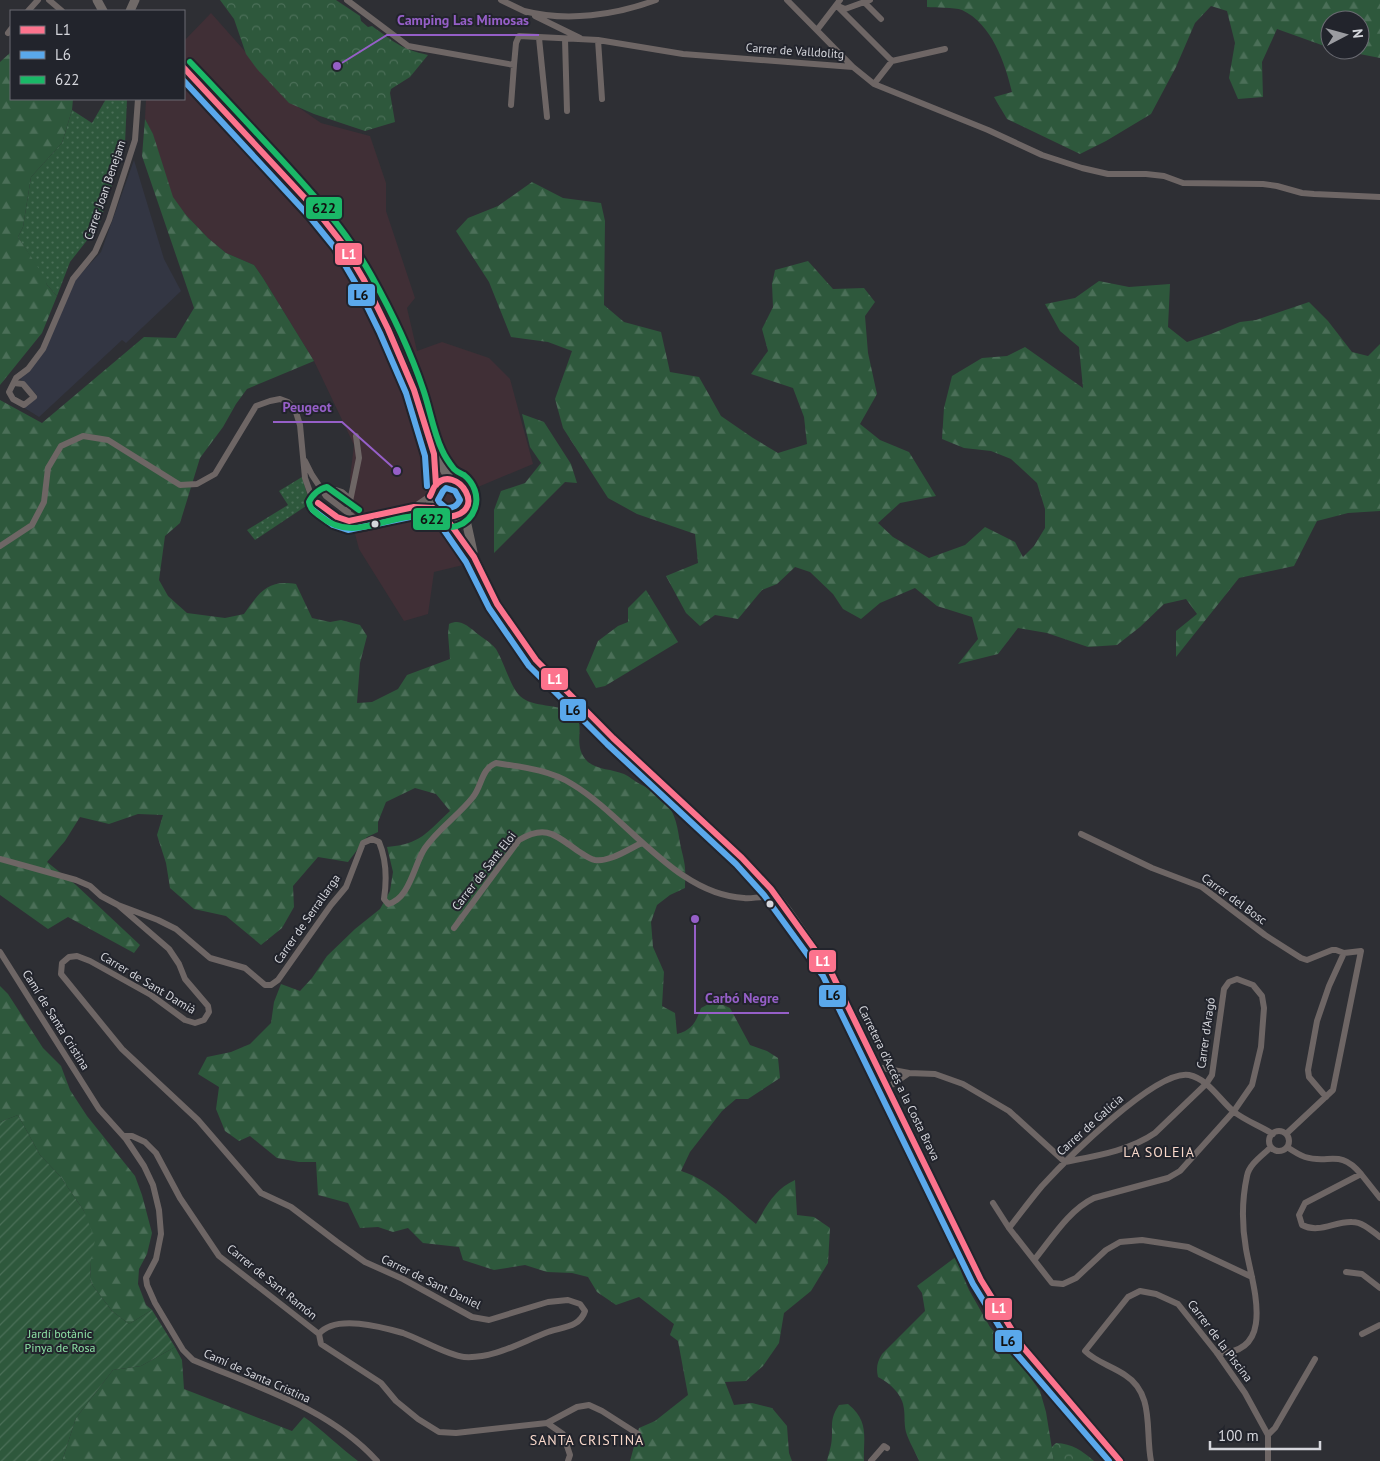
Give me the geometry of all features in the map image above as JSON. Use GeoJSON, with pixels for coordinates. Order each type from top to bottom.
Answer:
{"type":"FeatureCollection","features":[{"type":"Feature","properties":{"kind":"main road"},"geometry":{"type":"LineString","coordinates":[[185,69],[316,210],[342,243],[364,280],[388,329],[414,390],[434,454],[436,485]]}},
{"type":"Feature","properties":{"kind":"main road"},"geometry":{"type":"LineString","coordinates":[[434,454],[450,479]]}},
{"type":"Feature","properties":{"kind":"main road"},"geometry":{"type":"LineString","coordinates":[[450,479],[461,483],[467,491],[468,502],[464,511],[455,517],[446,518],[439,515],[433,508],[430,496],[436,485],[450,479]]}},
{"type":"Feature","properties":{"kind":"main road","name":"Carretera d'Accés a la Costa Brava"},"geometry":{"type":"LineString","coordinates":[[464,511],[474,557]]}},
{"type":"Feature","properties":{"kind":"main road","name":"Carretera d'Accés a la Costa Brava"},"geometry":{"type":"LineString","coordinates":[[446,518],[474,557],[497,604],[536,660],[572,698],[742,858],[771,889],[788,911],[831,972],[973,1264],[1003,1317],[1022,1346],[1120,1461]]}},
{"type":"Feature","properties":{"kind":"street"},"geometry":{"type":"LineString","coordinates":[[29,10],[38,0]]}},
{"type":"Feature","properties":{"kind":"street"},"geometry":{"type":"LineString","coordinates":[[49,0],[61,10]]}},
{"type":"Feature","properties":{"kind":"street"},"geometry":{"type":"LineString","coordinates":[[347,0],[408,46],[514,65],[511,105]]}},
{"type":"Feature","properties":{"kind":"street"},"geometry":{"type":"LineString","coordinates":[[501,0],[581,39]]}},
{"type":"Feature","properties":{"kind":"street"},"geometry":{"type":"LineString","coordinates":[[524,11],[540,15],[604,14],[636,8],[656,0]]}},
{"type":"Feature","properties":{"kind":"street"},"geometry":{"type":"LineString","coordinates":[[791,1],[853,67]]}},
{"type":"Feature","properties":{"kind":"street"},"geometry":{"type":"LineString","coordinates":[[838,3],[845,8],[867,1],[881,19]]}},
{"type":"Feature","properties":{"kind":"street"},"geometry":{"type":"LineString","coordinates":[[817,30],[838,3]]}},
{"type":"Feature","properties":{"kind":"street"},"geometry":{"type":"LineString","coordinates":[[838,3],[892,61]]}},
{"type":"Feature","properties":{"kind":"street","name":"Carrer de Valldolitg"},"geometry":{"type":"LineString","coordinates":[[514,65],[516,43],[519,36],[598,40],[683,54],[853,67],[874,84],[988,130],[1042,155],[1082,168],[1108,174],[1164,176],[1183,183],[1263,184],[1314,194],[1380,197]]}},
{"type":"Feature","properties":{"kind":"street"},"geometry":{"type":"LineString","coordinates":[[538,38],[547,117]]}},
{"type":"Feature","properties":{"kind":"street"},"geometry":{"type":"LineString","coordinates":[[565,39],[567,110]]}},
{"type":"Feature","properties":{"kind":"street"},"geometry":{"type":"LineString","coordinates":[[598,40],[602,99]]}},
{"type":"Feature","properties":{"kind":"street"},"geometry":{"type":"LineString","coordinates":[[874,84],[892,61],[945,49]]}},
{"type":"Feature","properties":{"kind":"street","name":"Carrer Joan Benejam"},"geometry":{"type":"LineString","coordinates":[[14,383],[16,378],[28,369],[43,349],[73,279],[95,252],[109,220],[135,140],[138,100]]}},
{"type":"Feature","properties":{"kind":"street"},"geometry":{"type":"LineString","coordinates":[[0,546],[32,525],[44,502],[48,468],[61,446],[83,436],[108,440],[180,485],[196,484],[215,474],[256,406],[280,399],[288,402],[295,409],[300,425],[305,478],[311,495],[324,509],[337,517],[349,521],[414,507],[433,508]]}},
{"type":"Feature","properties":{"kind":"street"},"geometry":{"type":"LineString","coordinates":[[348,512],[359,458],[356,436]]}},
{"type":"Feature","properties":{"kind":"street"},"geometry":{"type":"LineString","coordinates":[[304,458],[312,475],[326,496],[356,519]]}},
{"type":"Feature","properties":{"kind":"street"},"geometry":{"type":"LineString","coordinates":[[326,496],[336,490],[350,499]]}},
{"type":"Feature","properties":{"kind":"street"},"geometry":{"type":"LineString","coordinates":[[414,507],[430,496]]}},
{"type":"Feature","properties":{"kind":"street"},"geometry":{"type":"LineString","coordinates":[[337,517],[348,512]]}},
{"type":"Feature","properties":{"kind":"street","name":"Carrer de Serrallarga"},"geometry":{"type":"LineString","coordinates":[[0,859],[76,880],[90,886],[102,896],[118,905],[176,929],[210,958],[245,968],[265,985],[272,985],[278,980],[346,887],[363,843],[372,839],[379,842],[384,853],[387,876],[384,899],[388,904],[394,903],[405,891],[425,848],[474,796],[483,775],[490,765],[496,763],[555,774],[573,784],[603,805],[642,843],[684,876],[717,892],[744,898],[763,897],[771,889]]}},
{"type":"Feature","properties":{"kind":"street","name":"Carrer de Sant Eloi"},"geometry":{"type":"LineString","coordinates":[[454,928],[519,840],[530,833],[543,831],[558,837],[584,856],[595,860],[610,858],[642,843]]}},
{"type":"Feature","properties":{"kind":"street","name":"Carrer del Bosc"},"geometry":{"type":"LineString","coordinates":[[1081,834],[1152,868],[1202,887],[1266,935],[1301,958],[1307,960],[1332,950],[1344,953]]}},
{"type":"Feature","properties":{"kind":"street","name":"Carrer de Sant Damià"},"geometry":{"type":"LineString","coordinates":[[118,905],[169,949],[179,964],[185,980],[208,1006],[209,1012],[204,1020],[195,1023],[185,1020],[151,995],[90,961],[77,956],[69,957],[62,963],[61,974],[122,1049],[198,1120],[223,1146],[245,1176],[261,1193],[291,1207]]}},
{"type":"Feature","properties":{"kind":"street"},"geometry":{"type":"LineString","coordinates":[[1286,1134],[1326,1097],[1333,1090],[1361,951],[1344,953],[1329,986],[1317,1020],[1308,1070],[1309,1076],[1326,1097]]}},
{"type":"Feature","properties":{"kind":"street","name":"Camí de Santa Cristina"},"geometry":{"type":"LineString","coordinates":[[0,952],[99,1109],[124,1136],[144,1166],[153,1185],[159,1210],[161,1234],[156,1259],[146,1278],[147,1285],[155,1303],[183,1350],[193,1360],[295,1403],[338,1426],[376,1461]]}},
{"type":"Feature","properties":{"kind":"street","name":"Carrer d'Aragó"},"geometry":{"type":"LineString","coordinates":[[1065,1162],[1108,1153],[1145,1140],[1155,1133],[1206,1084],[1212,1075],[1224,989],[1229,982],[1237,979],[1253,985],[1262,996],[1264,1008],[1261,1047],[1252,1085],[1234,1111]]}},
{"type":"Feature","properties":{"kind":"street"},"geometry":{"type":"LineString","coordinates":[[877,1067],[909,1073],[935,1074],[963,1084],[1009,1111],[1065,1162]]}},
{"type":"Feature","properties":{"kind":"street"},"geometry":{"type":"LineString","coordinates":[[887,1088],[909,1073]]}},
{"type":"Feature","properties":{"kind":"street","name":"Carrer de Galícia"},"geometry":{"type":"LineString","coordinates":[[1009,1228],[1041,1187],[1065,1162],[1137,1098],[1165,1081],[1184,1075],[1192,1076],[1206,1084]]}},
{"type":"Feature","properties":{"kind":"street"},"geometry":{"type":"LineString","coordinates":[[1206,1084],[1234,1111],[1272,1134]]}},
{"type":"Feature","properties":{"kind":"street"},"geometry":{"type":"LineString","coordinates":[[1035,1260],[1076,1210],[1084,1203],[1094,1198],[1168,1178],[1180,1171],[1234,1111]]}},
{"type":"Feature","properties":{"kind":"street"},"geometry":{"type":"LineString","coordinates":[[1279,1131],[1286,1134],[1289,1140],[1287,1147],[1279,1151],[1271,1147],[1269,1140],[1272,1134],[1279,1131]]}},
{"type":"Feature","properties":{"kind":"street","name":"Carrer de Sant Ramón"},"geometry":{"type":"LineString","coordinates":[[124,1136],[132,1136],[145,1142],[156,1153],[180,1198],[219,1256],[319,1334],[321,1344],[381,1383],[396,1402],[418,1420],[439,1432],[456,1433],[547,1423]]}},
{"type":"Feature","properties":{"kind":"street"},"geometry":{"type":"LineString","coordinates":[[1217,1353],[1228,1353],[1244,1347],[1252,1338],[1257,1321],[1257,1306],[1243,1226],[1247,1174],[1254,1163],[1271,1147]]}},
{"type":"Feature","properties":{"kind":"street"},"geometry":{"type":"LineString","coordinates":[[1287,1147],[1305,1158],[1338,1158],[1353,1165],[1380,1198]]}},
{"type":"Feature","properties":{"kind":"street"},"geometry":{"type":"LineString","coordinates":[[1361,1174],[1305,1203],[1299,1215],[1302,1225],[1310,1230],[1353,1222],[1367,1227],[1380,1237]]}},
{"type":"Feature","properties":{"kind":"street"},"geometry":{"type":"LineString","coordinates":[[993,1203],[1009,1228],[1052,1283],[1063,1284],[1076,1278],[1106,1250],[1120,1242],[1142,1240],[1188,1247],[1252,1278]]}},
{"type":"Feature","properties":{"kind":"street","name":"Carrer de Sant Daniel"},"geometry":{"type":"LineString","coordinates":[[291,1207],[366,1262],[403,1279],[472,1317],[489,1320],[548,1302],[568,1300],[580,1304],[585,1311],[583,1319],[575,1324],[532,1338],[495,1354],[479,1357],[462,1357],[403,1333],[368,1325],[348,1323],[333,1325],[324,1328],[319,1334]]}},
{"type":"Feature","properties":{"kind":"street"},"geometry":{"type":"LineString","coordinates":[[1346,1272],[1362,1274],[1380,1288]]}},
{"type":"Feature","properties":{"kind":"street","name":"Carrer de la Piscina"},"geometry":{"type":"LineString","coordinates":[[1151,1461],[1147,1406],[1141,1390],[1132,1380],[1115,1368],[1092,1358],[1085,1350],[1128,1297],[1140,1291],[1156,1294],[1178,1304],[1217,1353],[1245,1393],[1268,1435],[1268,1461]]}},
{"type":"Feature","properties":{"kind":"street"},"geometry":{"type":"LineString","coordinates":[[1362,1334],[1380,1325]]}},
{"type":"Feature","properties":{"kind":"street"},"geometry":{"type":"LineString","coordinates":[[1268,1435],[1276,1428],[1315,1359]]}},
{"type":"Feature","properties":{"kind":"street"},"geometry":{"type":"LineString","coordinates":[[568,1461],[570,1455],[563,1434],[547,1423],[577,1406],[589,1405],[638,1434]]}},
{"type":"Feature","properties":{"kind":"street"},"geometry":{"type":"LineString","coordinates":[[870,1461],[884,1446],[888,1448]]}},
{"type":"Feature","properties":{"kind":"street","name":"Carrer de la Piscina"},"geometry":{"type":"LineString","coordinates":[[1145,1461],[1149,1453]]}},
{"type":"Feature","properties":{"kind":"shaded area"},"geometry":{"type":"Polygon","coordinates":[[[211,13],[288,100],[321,123],[370,136],[386,183],[386,211],[415,298],[407,308],[417,351],[442,342],[489,358],[510,379],[533,464],[478,487],[476,518],[448,531],[463,565],[434,572],[428,614],[404,621],[359,549],[353,526],[350,478],[354,445],[314,361],[254,265],[226,253],[208,238],[172,197],[153,135],[145,119],[146,100],[185,100],[185,40],[211,13]]]}},
{"type":"Feature","properties":{"kind":"shaded area"},"geometry":{"type":"Polygon","coordinates":[[[134,160],[164,259],[181,291],[126,343],[122,340],[39,417],[23,407],[37,395],[19,378],[45,351],[75,280],[101,252],[134,160]]]}},
{"type":"Feature","properties":{"kind":"green space"},"geometry":{"type":"Polygon","coordinates":[[[220,0],[336,0],[360,16],[361,21],[368,27],[372,26],[392,41],[404,47],[428,55],[410,77],[391,89],[395,122],[365,131],[314,114],[289,103],[257,69],[246,54],[234,19],[220,0]]]}},
{"type":"Feature","properties":{"kind":"green space"},"geometry":{"type":"Polygon","coordinates":[[[927,0],[1380,0],[1380,58],[1370,56],[1370,10],[1320,10],[1320,44],[1277,29],[1262,62],[1263,97],[1238,99],[1229,78],[1235,43],[1227,11],[1211,6],[1195,23],[1176,67],[1151,114],[1080,154],[1007,119],[994,97],[1012,92],[1001,57],[989,34],[972,16],[962,10],[927,7],[927,0]]]}},
{"type":"Feature","properties":{"kind":"green space"},"geometry":{"type":"Polygon","coordinates":[[[10,53],[10,100],[73,100],[72,110],[62,143],[31,177],[23,227],[18,237],[45,278],[47,285],[57,296],[42,333],[0,385],[0,62],[10,53]]]}},
{"type":"Feature","properties":{"kind":"green space"},"geometry":{"type":"Polygon","coordinates":[[[105,100],[127,100],[125,144],[99,225],[70,262],[57,296],[47,285],[18,237],[23,227],[31,177],[62,143],[72,110],[92,123],[105,100]]]}},
{"type":"Feature","properties":{"kind":"green space"},"geometry":{"type":"Polygon","coordinates":[[[145,119],[153,134],[173,197],[186,215],[208,238],[226,253],[254,265],[314,361],[247,389],[236,404],[223,427],[200,458],[180,523],[165,536],[159,580],[168,596],[187,613],[225,618],[244,614],[259,594],[271,586],[286,583],[296,584],[312,618],[330,622],[341,620],[360,625],[367,636],[360,663],[357,703],[372,702],[398,689],[407,675],[450,659],[449,624],[462,623],[494,646],[520,696],[532,703],[567,710],[577,718],[580,729],[580,749],[588,762],[596,767],[626,775],[658,795],[669,807],[676,822],[684,859],[685,888],[670,895],[657,905],[651,922],[653,947],[664,972],[662,1006],[675,1013],[677,1034],[690,1028],[701,1008],[714,1001],[730,1008],[750,1045],[767,1051],[778,1058],[780,1078],[748,1099],[736,1099],[722,1111],[690,1152],[681,1171],[712,1187],[756,1224],[777,1193],[795,1180],[797,1215],[814,1217],[830,1228],[828,1263],[811,1291],[784,1313],[779,1343],[763,1366],[746,1381],[725,1382],[734,1405],[752,1403],[772,1408],[787,1426],[789,1453],[792,1461],[630,1461],[639,1428],[655,1421],[688,1395],[678,1341],[670,1335],[674,1324],[639,1297],[616,1305],[597,1292],[588,1277],[572,1273],[547,1272],[525,1265],[494,1270],[463,1260],[459,1247],[423,1243],[408,1228],[393,1232],[378,1227],[360,1228],[348,1203],[318,1195],[316,1162],[299,1162],[277,1158],[250,1136],[239,1141],[225,1131],[216,1109],[219,1087],[198,1074],[207,1057],[231,1052],[250,1044],[271,1023],[274,1002],[281,984],[300,991],[312,978],[327,956],[355,929],[380,909],[390,891],[393,872],[387,847],[416,840],[450,811],[436,794],[415,788],[386,802],[378,822],[378,832],[367,837],[348,862],[318,857],[293,886],[294,907],[282,928],[261,945],[226,916],[194,909],[170,888],[166,863],[157,835],[163,815],[138,814],[109,824],[80,817],[65,841],[47,862],[76,885],[140,945],[134,953],[68,917],[48,929],[0,895],[0,400],[42,423],[144,337],[176,338],[194,308],[142,156],[145,119]]]}},
{"type":"Feature","properties":{"kind":"green space"},"geometry":{"type":"Polygon","coordinates":[[[532,182],[563,198],[601,203],[605,221],[604,305],[624,322],[661,332],[670,372],[699,377],[721,416],[778,453],[807,444],[804,417],[793,388],[751,374],[768,351],[762,329],[773,307],[772,284],[775,270],[808,261],[833,289],[864,288],[875,302],[865,316],[868,353],[877,394],[860,424],[880,440],[909,452],[936,496],[900,503],[878,523],[893,537],[929,558],[965,545],[985,527],[1015,542],[1023,557],[1034,546],[1045,528],[1045,509],[1037,483],[1011,459],[991,451],[964,448],[942,439],[944,408],[952,376],[982,358],[1007,356],[1025,347],[1083,388],[1079,347],[1060,331],[1045,304],[1075,298],[1099,281],[1129,287],[1170,284],[1168,327],[1187,342],[1240,322],[1256,320],[1309,302],[1328,321],[1352,352],[1368,356],[1380,344],[1380,511],[1348,513],[1317,521],[1294,566],[1239,578],[1176,657],[1176,631],[1197,614],[1186,599],[1164,604],[1140,627],[1117,645],[1088,647],[1047,633],[1018,628],[998,654],[958,664],[978,639],[972,617],[937,606],[915,588],[880,603],[861,619],[843,609],[833,594],[810,572],[795,567],[777,584],[762,590],[738,619],[715,615],[700,626],[686,613],[666,576],[698,563],[695,534],[637,514],[608,498],[563,428],[555,399],[572,351],[548,342],[511,337],[489,282],[456,231],[468,218],[498,206],[532,182]]]}},
{"type":"Feature","properties":{"kind":"green space"},"geometry":{"type":"Polygon","coordinates":[[[522,414],[544,422],[571,464],[577,483],[565,482],[494,553],[494,510],[501,491],[525,483],[541,463],[530,447],[522,414]]]}},
{"type":"Feature","properties":{"kind":"green space"},"geometry":{"type":"Polygon","coordinates":[[[302,477],[308,497],[312,502],[255,540],[247,530],[288,505],[279,491],[302,477]]]}},
{"type":"Feature","properties":{"kind":"green space"},"geometry":{"type":"Polygon","coordinates":[[[646,590],[678,642],[605,686],[596,688],[586,670],[598,641],[618,626],[628,622],[628,608],[646,590]]]}},
{"type":"Feature","properties":{"kind":"green space"},"geometry":{"type":"Polygon","coordinates":[[[0,986],[8,994],[43,1048],[61,1066],[70,1090],[87,1116],[135,1176],[152,1233],[147,1254],[139,1269],[138,1284],[146,1305],[152,1310],[129,1324],[112,1311],[90,1279],[91,1261],[84,1211],[60,1176],[40,1155],[18,1115],[0,1122],[0,986]]]}},
{"type":"Feature","properties":{"kind":"green space","name":"Jardí botànic Pinya de Rosa"},"geometry":{"type":"Polygon","coordinates":[[[18,1115],[40,1155],[60,1176],[84,1211],[95,1240],[90,1279],[93,1286],[112,1311],[129,1324],[152,1310],[175,1347],[141,1366],[113,1370],[76,1418],[62,1461],[0,1461],[0,1122],[18,1115]]]}},
{"type":"Feature","properties":{"kind":"green space"},"geometry":{"type":"Polygon","coordinates":[[[957,1256],[969,1290],[990,1327],[1040,1391],[1046,1412],[1054,1461],[919,1461],[906,1432],[901,1399],[891,1386],[878,1377],[877,1365],[882,1354],[925,1311],[922,1293],[917,1286],[957,1256]]]}},
{"type":"Feature","properties":{"kind":"green space"},"geometry":{"type":"Polygon","coordinates":[[[175,1347],[182,1360],[184,1389],[292,1431],[304,1417],[358,1461],[62,1461],[76,1418],[113,1370],[141,1366],[175,1347]]]}},
{"type":"Feature","properties":{"kind":"green space"},"geometry":{"type":"Polygon","coordinates":[[[848,1404],[860,1417],[864,1431],[864,1461],[827,1461],[832,1439],[834,1416],[839,1405],[848,1404]]]}},
{"type":"Feature","properties":{"kind":"green space"},"geometry":{"type":"Polygon","coordinates":[[[1056,1443],[1076,1448],[1094,1461],[1054,1461],[1051,1448],[1056,1443]]]}},
{"type":"Feature","properties":{"kind":"transit line","name":"622"},"geometry":{"type":"LineString","coordinates":[[190,62],[304,184],[351,243],[378,288],[406,346],[423,389],[443,453],[454,469],[464,475],[470,482],[476,494],[475,508],[470,517],[460,525],[451,527],[446,527],[429,518],[418,516],[356,528],[344,527],[332,524],[320,516],[309,502],[316,492],[327,487],[359,510]]}},
{"type":"Feature","properties":{"kind":"transit line","name":"L1"},"geometry":{"type":"LineString","coordinates":[[185,69],[316,210],[342,243],[364,280],[388,329],[414,390],[434,454],[436,485]]}},
{"type":"Feature","properties":{"kind":"transit line","name":"L6"},"geometry":{"type":"LineString","coordinates":[[185,82],[309,216],[335,248],[356,284],[380,333],[406,393],[425,456],[427,486]]}},
{"type":"Feature","properties":{"kind":"transit line","name":"L1"},"geometry":{"type":"LineString","coordinates":[[430,496],[435,486],[443,480],[452,480],[460,484],[466,492],[468,500],[466,508],[458,515],[442,517],[433,508]]}},
{"type":"Feature","properties":{"kind":"transit line","name":"L6"},"geometry":{"type":"LineString","coordinates":[[438,500],[446,488],[455,491],[460,500],[456,506],[448,508],[439,502]]}},
{"type":"Feature","properties":{"kind":"transit line","name":"L1"},"geometry":{"type":"LineString","coordinates":[[318,503],[337,517],[349,521],[414,507],[433,508]]}},
{"type":"Feature","properties":{"kind":"transit line","name":"L6"},"geometry":{"type":"LineString","coordinates":[[313,510],[333,525],[348,530],[415,516],[433,517]]}},
{"type":"Feature","properties":{"kind":"transit line","name":"L1"},"geometry":{"type":"LineString","coordinates":[[446,518],[474,557],[497,604],[536,660],[613,738],[742,858],[771,889],[831,972],[981,1280],[1022,1346],[1120,1461]]}},
{"type":"Feature","properties":{"kind":"transit line","name":"L6"},"geometry":{"type":"LineString","coordinates":[[439,523],[466,562],[489,608],[529,666],[607,744],[736,864],[764,895],[823,976],[973,1284],[1015,1352],[1109,1461]]}},
{"type":"Feature","properties":{"kind":"place","name":"Camping Las Mimosas"},"geometry":{"type":"Point","coordinates":[337,66]}},
{"type":"Feature","properties":{"kind":"place","name":"Peugeot"},"geometry":{"type":"Point","coordinates":[397,471]}},
{"type":"Feature","properties":{"kind":"place","name":"Carbó Negre"},"geometry":{"type":"Point","coordinates":[695,919]}},
{"type":"Feature","properties":{"kind":"district","name":"LA SOLEIA"},"geometry":{"type":"Point","coordinates":[1159,1152]}},
{"type":"Feature","properties":{"kind":"district","name":"SANTA CRISTINA"},"geometry":{"type":"Point","coordinates":[587,1440]}}]}
